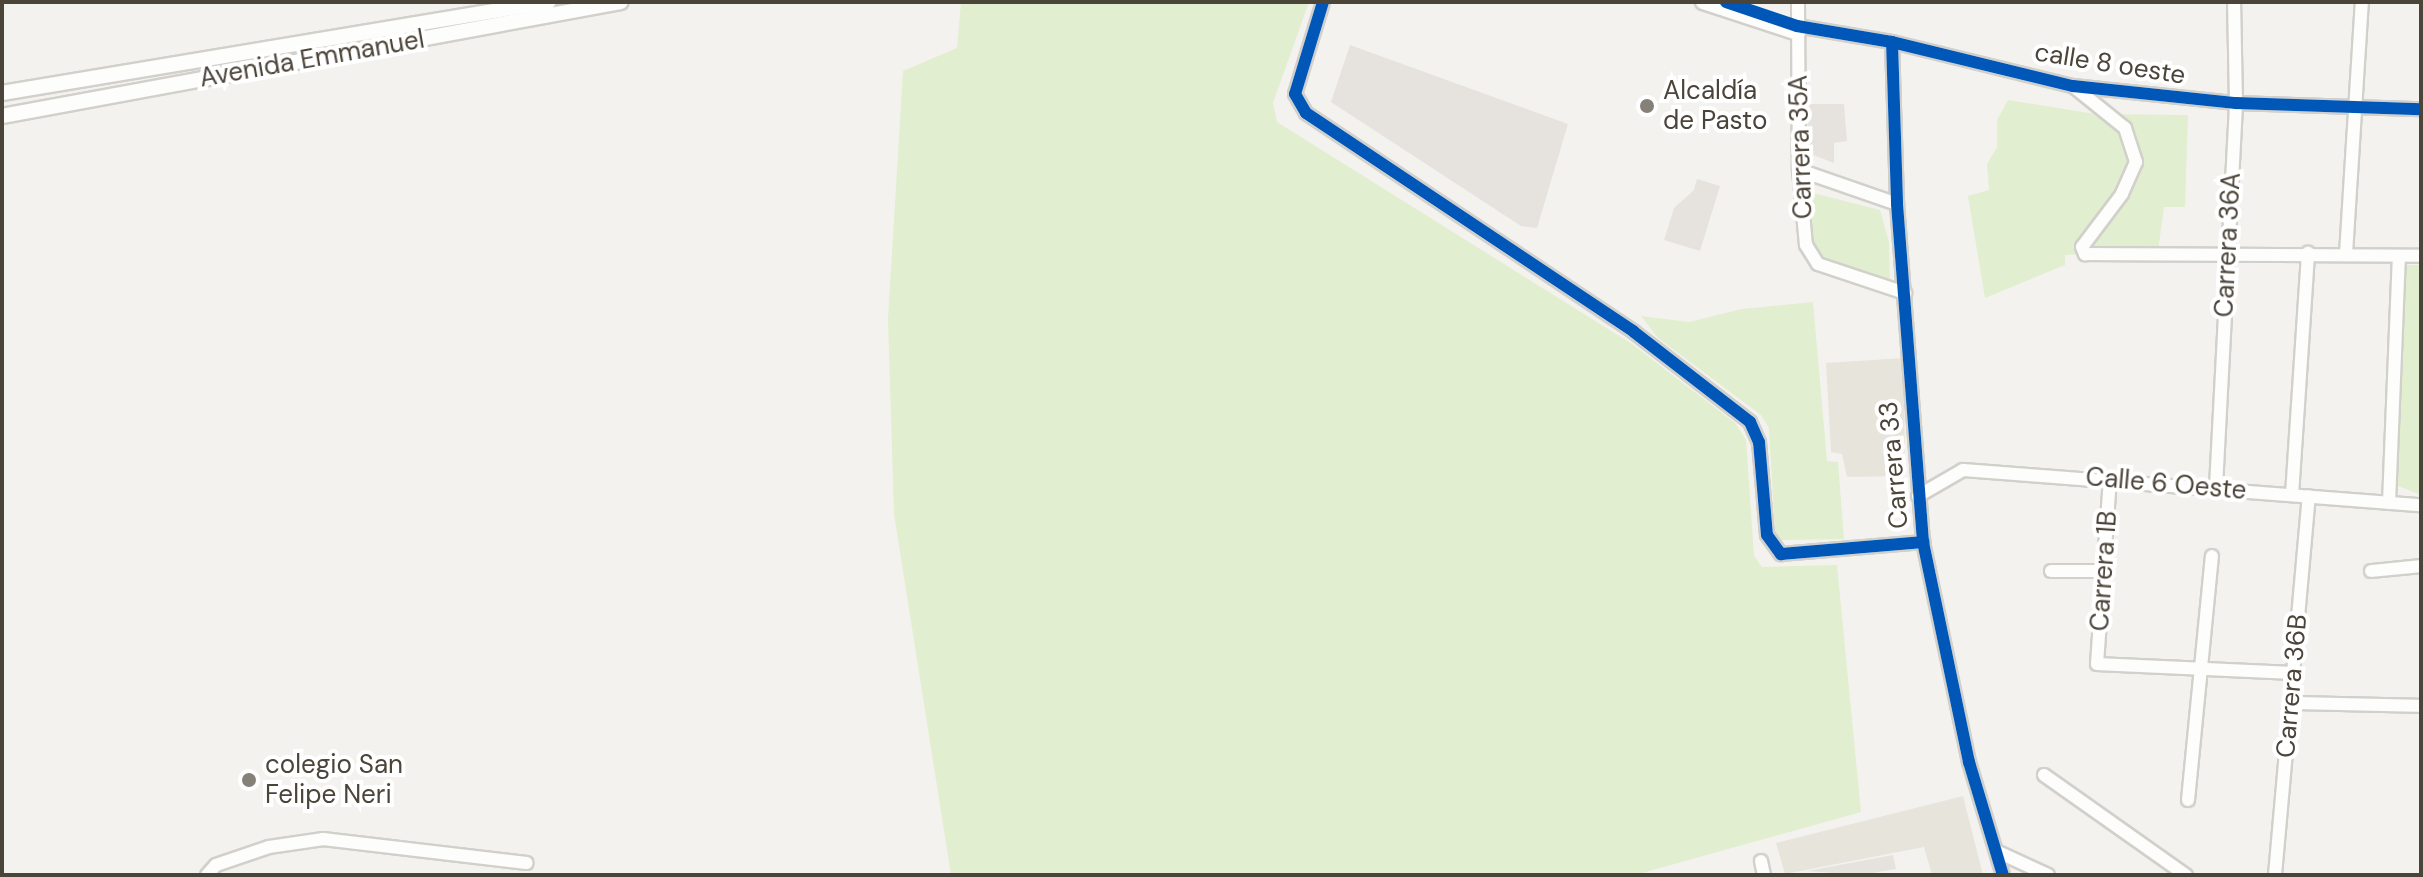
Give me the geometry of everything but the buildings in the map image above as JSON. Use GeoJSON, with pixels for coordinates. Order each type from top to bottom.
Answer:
{"type":"FeatureCollection","features":[{"type":"Feature","properties":{"kind":"street","name":"Avenida Emmanuel"},"geometry":{"type":"LineString","coordinates":[[2,93],[548,2]]}},
{"type":"Feature","properties":{"kind":"street","name":"Avenida Emmanuel"},"geometry":{"type":"LineString","coordinates":[[2,116],[621,2]]}},
{"type":"Feature","properties":{"kind":"street"},"geometry":{"type":"LineString","coordinates":[[1323,2],[1295,94],[1306,113],[1621,322],[1750,422],[1759,442],[1767,535],[1781,554],[1923,542]]}},
{"type":"Feature","properties":{"kind":"street"},"geometry":{"type":"LineString","coordinates":[[1703,2],[1798,30]]}},
{"type":"Feature","properties":{"kind":"street"},"geometry":{"type":"LineString","coordinates":[[1726,2],[1798,30]]}},
{"type":"Feature","properties":{"kind":"street","name":"Carrera 35A"},"geometry":{"type":"LineString","coordinates":[[1798,2],[1799,170],[1806,245],[1818,264],[1905,293]]}},
{"type":"Feature","properties":{"kind":"street","name":"Carrera 36A"},"geometry":{"type":"LineString","coordinates":[[2216,487],[2236,103],[2234,2]]}},
{"type":"Feature","properties":{"kind":"street"},"geometry":{"type":"LineString","coordinates":[[2346,254],[2362,2]]}},
{"type":"Feature","properties":{"kind":"street","name":"calle 8 oeste"},"geometry":{"type":"LineString","coordinates":[[1798,30],[1892,42],[2073,86],[2236,103],[2421,109]]}},
{"type":"Feature","properties":{"kind":"street","name":"Carrera 33"},"geometry":{"type":"LineString","coordinates":[[1892,42],[1897,204],[1923,542],[1969,762],[2003,875]]}},
{"type":"Feature","properties":{"kind":"street"},"geometry":{"type":"LineString","coordinates":[[2073,86],[2125,128],[2136,162],[2122,194],[2082,247],[2093,256],[2226,258],[2308,253],[2421,256]]}},
{"type":"Feature","properties":{"kind":"street"},"geometry":{"type":"LineString","coordinates":[[1799,170],[1897,204]]}},
{"type":"Feature","properties":{"kind":"street"},"geometry":{"type":"LineString","coordinates":[[2292,495],[2308,253]]}},
{"type":"Feature","properties":{"kind":"street"},"geometry":{"type":"LineString","coordinates":[[2389,503],[2399,256]]}},
{"type":"Feature","properties":{"kind":"street","name":"Calle 6 Oeste"},"geometry":{"type":"LineString","coordinates":[[1918,496],[1963,470],[2110,478],[2421,505]]}},
{"type":"Feature","properties":{"kind":"street","name":"Carrera 1B"},"geometry":{"type":"LineString","coordinates":[[2110,478],[2097,664],[2201,667]]}},
{"type":"Feature","properties":{"kind":"street","name":"Carrera 36B"},"geometry":{"type":"LineString","coordinates":[[2275,875],[2309,497]]}},
{"type":"Feature","properties":{"kind":"street"},"geometry":{"type":"LineString","coordinates":[[2188,800],[2212,556]]}},
{"type":"Feature","properties":{"kind":"street"},"geometry":{"type":"LineString","coordinates":[[2371,571],[2421,566]]}},
{"type":"Feature","properties":{"kind":"street"},"geometry":{"type":"LineString","coordinates":[[2051,571],[2104,571]]}},
{"type":"Feature","properties":{"kind":"street"},"geometry":{"type":"LineString","coordinates":[[2201,667],[2293,673]]}},
{"type":"Feature","properties":{"kind":"street"},"geometry":{"type":"LineString","coordinates":[[2291,703],[2421,706]]}},
{"type":"Feature","properties":{"kind":"street"},"geometry":{"type":"LineString","coordinates":[[2044,775],[2186,875]]}},
{"type":"Feature","properties":{"kind":"street"},"geometry":{"type":"LineString","coordinates":[[207,875],[216,865],[269,847],[323,839],[527,863]]}},
{"type":"Feature","properties":{"kind":"street"},"geometry":{"type":"LineString","coordinates":[[1998,852],[2048,875]]}},
{"type":"Feature","properties":{"kind":"street"},"geometry":{"type":"LineString","coordinates":[[1761,861],[1764,875]]}},
{"type":"Feature","properties":{"kind":"shaded area"},"geometry":{"type":"Polygon","coordinates":[[[1350,45],[1568,124],[1537,228],[1521,226],[1331,102],[1350,45]]]}},
{"type":"Feature","properties":{"kind":"shaded area"},"geometry":{"type":"Polygon","coordinates":[[[1807,104],[1844,104],[1847,141],[1834,143],[1834,163],[1808,153],[1807,104]]]}},
{"type":"Feature","properties":{"kind":"shaded area"},"geometry":{"type":"Polygon","coordinates":[[[1697,179],[1720,186],[1700,251],[1664,240],[1674,208],[1694,190],[1697,179]]]}},
{"type":"Feature","properties":{"kind":"shaded area"},"geometry":{"type":"Polygon","coordinates":[[[1904,358],[1905,476],[1847,477],[1842,454],[1831,452],[1826,363],[1904,358]]]}},
{"type":"Feature","properties":{"kind":"shaded area"},"geometry":{"type":"Polygon","coordinates":[[[1963,796],[1983,875],[1932,875],[1924,847],[1785,874],[1776,843],[1963,796]]]}},
{"type":"Feature","properties":{"kind":"shaded area"},"geometry":{"type":"Polygon","coordinates":[[[1893,855],[1896,869],[1860,875],[1807,871],[1893,855]]]}},
{"type":"Feature","properties":{"kind":"green space"},"geometry":{"type":"Polygon","coordinates":[[[961,2],[1309,2],[1273,103],[1277,122],[1632,344],[1735,423],[1746,440],[1754,556],[1762,567],[1837,565],[1861,812],[1635,875],[951,875],[894,514],[888,319],[903,71],[957,48],[961,2]]]}},
{"type":"Feature","properties":{"kind":"green space"},"geometry":{"type":"Polygon","coordinates":[[[2008,100],[2095,114],[2188,115],[2185,207],[2164,207],[2158,251],[2065,255],[2065,265],[1985,298],[1968,196],[1989,190],[1987,164],[1997,147],[1997,120],[2008,100]]]}},
{"type":"Feature","properties":{"kind":"green space"},"geometry":{"type":"Polygon","coordinates":[[[1805,191],[1880,210],[1889,242],[1890,284],[1820,263],[1809,242],[1805,191]]]}},
{"type":"Feature","properties":{"kind":"green space"},"geometry":{"type":"Polygon","coordinates":[[[2405,265],[2421,265],[2421,495],[2393,484],[2405,265]]]}},
{"type":"Feature","properties":{"kind":"green space"},"geometry":{"type":"Polygon","coordinates":[[[1813,302],[1827,461],[1838,462],[1844,539],[1781,540],[1775,532],[1769,428],[1761,415],[1658,338],[1641,316],[1689,322],[1742,309],[1813,302]]]}},
{"type":"Feature","properties":{"kind":"cycle path"},"geometry":{"type":"LineString","coordinates":[[1323,2],[1295,94],[1306,113],[1634,332],[1750,422],[1759,442],[1767,535],[1781,554],[1923,542]]}},
{"type":"Feature","properties":{"kind":"cycle path"},"geometry":{"type":"LineString","coordinates":[[1726,2],[1797,26],[1892,42],[2073,86],[2236,103],[2421,109]]}},
{"type":"Feature","properties":{"kind":"cycle path"},"geometry":{"type":"LineString","coordinates":[[1892,42],[1897,204],[1923,542],[1969,762],[2003,875]]}},
{"type":"Feature","properties":{"kind":"place","name":"Alcaldía de Pasto"},"geometry":{"type":"Point","coordinates":[1647,106]}},
{"type":"Feature","properties":{"kind":"place","name":"colegio San Felipe Neri"},"geometry":{"type":"Point","coordinates":[249,780]}}]}
